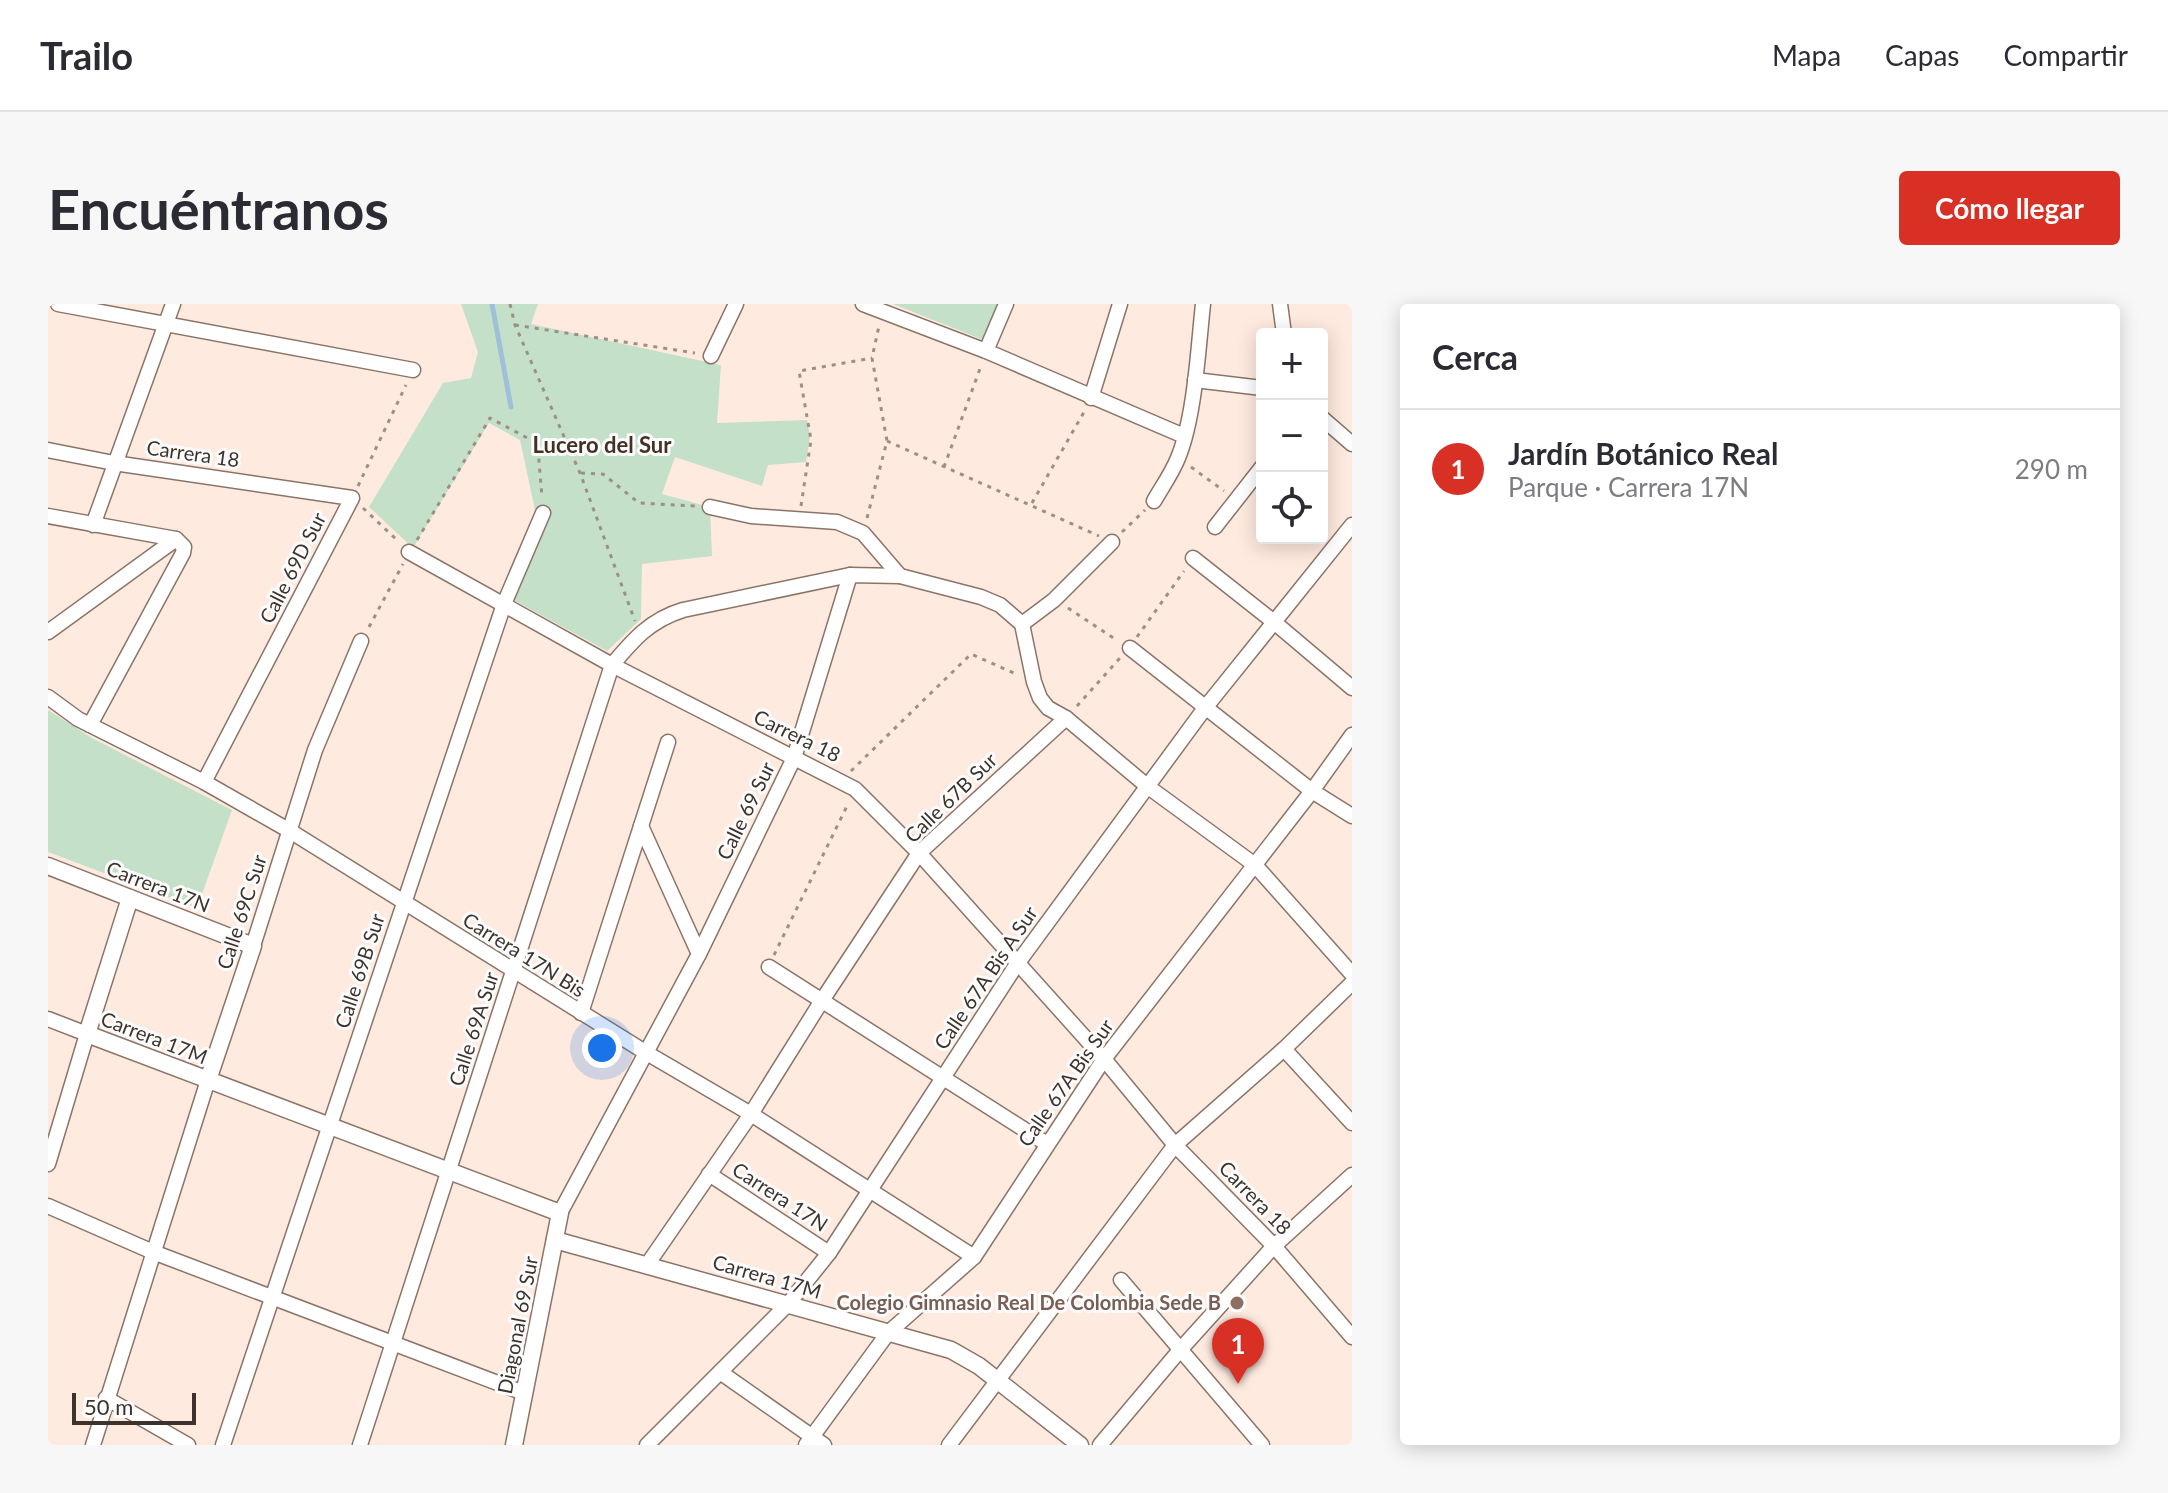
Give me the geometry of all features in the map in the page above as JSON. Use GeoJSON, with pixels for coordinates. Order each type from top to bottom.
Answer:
{"type":"FeatureCollection","features":[{"type":"Feature","properties":{"kind":"street"},"geometry":{"type":"LineString","coordinates":[[58,304],[413,370]]}},
{"type":"Feature","properties":{"kind":"street"},"geometry":{"type":"LineString","coordinates":[[93,525],[173,304]]}},
{"type":"Feature","properties":{"kind":"street"},"geometry":{"type":"LineString","coordinates":[[711,356],[736,304]]}},
{"type":"Feature","properties":{"kind":"street"},"geometry":{"type":"LineString","coordinates":[[863,304],[884,308],[1184,436]]}},
{"type":"Feature","properties":{"kind":"street"},"geometry":{"type":"LineString","coordinates":[[986,351],[1006,304]]}},
{"type":"Feature","properties":{"kind":"street"},"geometry":{"type":"LineString","coordinates":[[1091,398],[1120,304]]}},
{"type":"Feature","properties":{"kind":"street"},"geometry":{"type":"LineString","coordinates":[[1154,501],[1178,458],[1184,436],[1195,380],[1203,304]]}},
{"type":"Feature","properties":{"kind":"street"},"geometry":{"type":"LineString","coordinates":[[1280,304],[1283,328]]}},
{"type":"Feature","properties":{"kind":"street"},"geometry":{"type":"LineString","coordinates":[[1195,380],[1256,387]]}},
{"type":"Feature","properties":{"kind":"street"},"geometry":{"type":"LineString","coordinates":[[1328,423],[1352,444]]}},
{"type":"Feature","properties":{"kind":"street","name":"Carrera 18"},"geometry":{"type":"LineString","coordinates":[[48,450],[114,463],[352,498]]}},
{"type":"Feature","properties":{"kind":"street"},"geometry":{"type":"LineString","coordinates":[[1215,527],[1258,472]]}},
{"type":"Feature","properties":{"kind":"street","name":"Calle 69D Sur"},"geometry":{"type":"LineString","coordinates":[[204,782],[352,498]]}},
{"type":"Feature","properties":{"kind":"street"},"geometry":{"type":"LineString","coordinates":[[710,507],[751,516],[837,522],[863,533],[900,576]]}},
{"type":"Feature","properties":{"kind":"street","name":"Calle 69B Sur"},"geometry":{"type":"LineString","coordinates":[[223,1445],[504,604],[543,513]]}},
{"type":"Feature","properties":{"kind":"street"},"geometry":{"type":"LineString","coordinates":[[48,516],[176,539],[184,547],[90,725]]}},
{"type":"Feature","properties":{"kind":"street","name":"Calle 67A Bis A Sur"},"geometry":{"type":"LineString","coordinates":[[647,1445],[789,1303],[829,1253],[1017,964],[1205,708],[1352,525]]}},
{"type":"Feature","properties":{"kind":"street"},"geometry":{"type":"LineString","coordinates":[[48,632],[176,539]]}},
{"type":"Feature","properties":{"kind":"street"},"geometry":{"type":"LineString","coordinates":[[1022,624],[1054,600],[1112,542]]}},
{"type":"Feature","properties":{"kind":"street","name":"Carrera 18"},"geometry":{"type":"LineString","coordinates":[[409,552],[612,665],[855,789],[919,853],[1104,1059],[1175,1145],[1274,1246],[1352,1337]]}},
{"type":"Feature","properties":{"kind":"street"},"geometry":{"type":"LineString","coordinates":[[1193,558],[1352,688]]}},
{"type":"Feature","properties":{"kind":"street"},"geometry":{"type":"LineString","coordinates":[[639,632],[683,610],[850,575],[900,576],[981,597],[1008,610],[1022,624],[1034,682],[1048,708],[1066,718],[1147,786],[1255,865],[1352,974]]}},
{"type":"Feature","properties":{"kind":"street","name":"Calle 69 Sur"},"geometry":{"type":"LineString","coordinates":[[560,1213],[699,954],[794,758],[850,575]]}},
{"type":"Feature","properties":{"kind":"street","name":"Calle 69A Sur"},"geometry":{"type":"LineString","coordinates":[[360,1445],[612,665],[639,632]]}},
{"type":"Feature","properties":{"kind":"street","name":"Calle 69C Sur"},"geometry":{"type":"LineString","coordinates":[[93,1445],[324,723],[361,641]]}},
{"type":"Feature","properties":{"kind":"street"},"geometry":{"type":"LineString","coordinates":[[1130,648],[1312,791],[1352,816]]}},
{"type":"Feature","properties":{"kind":"street","name":"Carrera 17N Bis"},"geometry":{"type":"LineString","coordinates":[[48,697],[90,725],[204,782],[290,831],[513,972],[751,1114],[974,1257]]}},
{"type":"Feature","properties":{"kind":"street","name":"Calle 67B Sur"},"geometry":{"type":"LineString","coordinates":[[647,1265],[751,1114],[919,853],[1066,718]]}},
{"type":"Feature","properties":{"kind":"street","name":"Calle 67A Bis Sur"},"geometry":{"type":"LineString","coordinates":[[815,1442],[888,1333],[974,1257],[1104,1059],[1352,735]]}},
{"type":"Feature","properties":{"kind":"street"},"geometry":{"type":"LineString","coordinates":[[581,1013],[668,742]]}},
{"type":"Feature","properties":{"kind":"street"},"geometry":{"type":"LineString","coordinates":[[641,826],[699,954]]}},
{"type":"Feature","properties":{"kind":"street","name":"Carrera 17N"},"geometry":{"type":"LineString","coordinates":[[48,866],[253,946]]}},
{"type":"Feature","properties":{"kind":"street"},"geometry":{"type":"LineString","coordinates":[[48,1164],[130,898]]}},
{"type":"Feature","properties":{"kind":"street"},"geometry":{"type":"LineString","coordinates":[[769,967],[1047,1144]]}},
{"type":"Feature","properties":{"kind":"street"},"geometry":{"type":"LineString","coordinates":[[949,1445],[1175,1145],[1284,1049],[1352,983]]}},
{"type":"Feature","properties":{"kind":"street","name":"Carrera 17M"},"geometry":{"type":"LineString","coordinates":[[48,1019],[560,1213]]}},
{"type":"Feature","properties":{"kind":"street"},"geometry":{"type":"LineString","coordinates":[[1284,1049],[1352,1123]]}},
{"type":"Feature","properties":{"kind":"street","name":"Carrera 17N"},"geometry":{"type":"LineString","coordinates":[[709,1174],[829,1253]]}},
{"type":"Feature","properties":{"kind":"street"},"geometry":{"type":"LineString","coordinates":[[1100,1445],[1274,1246],[1352,1175]]}},
{"type":"Feature","properties":{"kind":"street"},"geometry":{"type":"LineString","coordinates":[[48,1206],[153,1252],[524,1393]]}},
{"type":"Feature","properties":{"kind":"street","name":"Diagonal 69 Sur"},"geometry":{"type":"LineString","coordinates":[[514,1445],[560,1213]]}},
{"type":"Feature","properties":{"kind":"street","name":"Carrera 17M"},"geometry":{"type":"LineString","coordinates":[[555,1240],[951,1350],[998,1381],[1080,1445]]}},
{"type":"Feature","properties":{"kind":"street"},"geometry":{"type":"LineString","coordinates":[[1121,1280],[1262,1445]]}},
{"type":"Feature","properties":{"kind":"street"},"geometry":{"type":"LineString","coordinates":[[720,1372],[815,1442]]}},
{"type":"Feature","properties":{"kind":"street"},"geometry":{"type":"LineString","coordinates":[[106,1398],[188,1445]]}},
{"type":"Feature","properties":{"kind":"path"},"geometry":{"type":"LineString","coordinates":[[510,304],[515,325],[580,473],[639,632]]}},
{"type":"Feature","properties":{"kind":"path"},"geometry":{"type":"LineString","coordinates":[[863,533],[887,441],[872,358],[884,308]]}},
{"type":"Feature","properties":{"kind":"path"},"geometry":{"type":"LineString","coordinates":[[515,325],[711,356]]}},
{"type":"Feature","properties":{"kind":"path"},"geometry":{"type":"LineString","coordinates":[[944,467],[986,351]]}},
{"type":"Feature","properties":{"kind":"path"},"geometry":{"type":"LineString","coordinates":[[799,518],[811,440],[799,371],[872,358]]}},
{"type":"Feature","properties":{"kind":"path"},"geometry":{"type":"LineString","coordinates":[[409,552],[352,498],[413,370]]}},
{"type":"Feature","properties":{"kind":"path"},"geometry":{"type":"LineString","coordinates":[[1032,504],[1091,398]]}},
{"type":"Feature","properties":{"kind":"path"},"geometry":{"type":"LineString","coordinates":[[361,641],[409,552],[490,418],[533,441],[538,449],[543,513]]}},
{"type":"Feature","properties":{"kind":"path"},"geometry":{"type":"LineString","coordinates":[[887,441],[1112,542],[1154,501]]}},
{"type":"Feature","properties":{"kind":"path"},"geometry":{"type":"LineString","coordinates":[[1178,458],[1236,499]]}},
{"type":"Feature","properties":{"kind":"path"},"geometry":{"type":"LineString","coordinates":[[580,473],[603,474],[639,503],[710,507]]}},
{"type":"Feature","properties":{"kind":"path"},"geometry":{"type":"LineString","coordinates":[[1066,718],[1130,648],[1193,558]]}},
{"type":"Feature","properties":{"kind":"path"},"geometry":{"type":"LineString","coordinates":[[1054,600],[1130,648]]}},
{"type":"Feature","properties":{"kind":"path"},"geometry":{"type":"LineString","coordinates":[[841,780],[971,654],[1034,682]]}},
{"type":"Feature","properties":{"kind":"path"},"geometry":{"type":"LineString","coordinates":[[769,967],[855,789]]}},
{"type":"Feature","properties":{"kind":"green space"},"geometry":{"type":"Polygon","coordinates":[[[461,304],[538,304],[531,324],[721,365],[717,423],[807,420],[810,436],[806,462],[768,465],[762,486],[675,457],[662,494],[710,507],[712,556],[642,564],[641,619],[607,651],[506,596],[535,510],[520,440],[489,423],[413,548],[369,507],[443,383],[471,378],[478,352],[461,304]]]}},
{"type":"Feature","properties":{"kind":"green space"},"geometry":{"type":"Polygon","coordinates":[[[893,304],[999,304],[986,341],[893,304]]]}},
{"type":"Feature","properties":{"kind":"green space"},"geometry":{"type":"Polygon","coordinates":[[[48,710],[92,738],[232,810],[197,908],[48,852],[48,710]]]}},
{"type":"Feature","properties":{"kind":"waterway"},"geometry":{"type":"LineString","coordinates":[[492,304],[511,407]]}},
{"type":"Feature","properties":{"kind":"place","name":"Colegio Gimnasio Real De Colombia Sede B"},"geometry":{"type":"Point","coordinates":[1237,1303]}},
{"type":"Feature","properties":{"kind":"place","name":"Jardín Botánico Real"},"geometry":{"type":"Point","coordinates":[1238,1384]}},
{"type":"Feature","properties":{"kind":"district","name":"Lucero del Sur"},"geometry":{"type":"Point","coordinates":[602,445]}}]}
